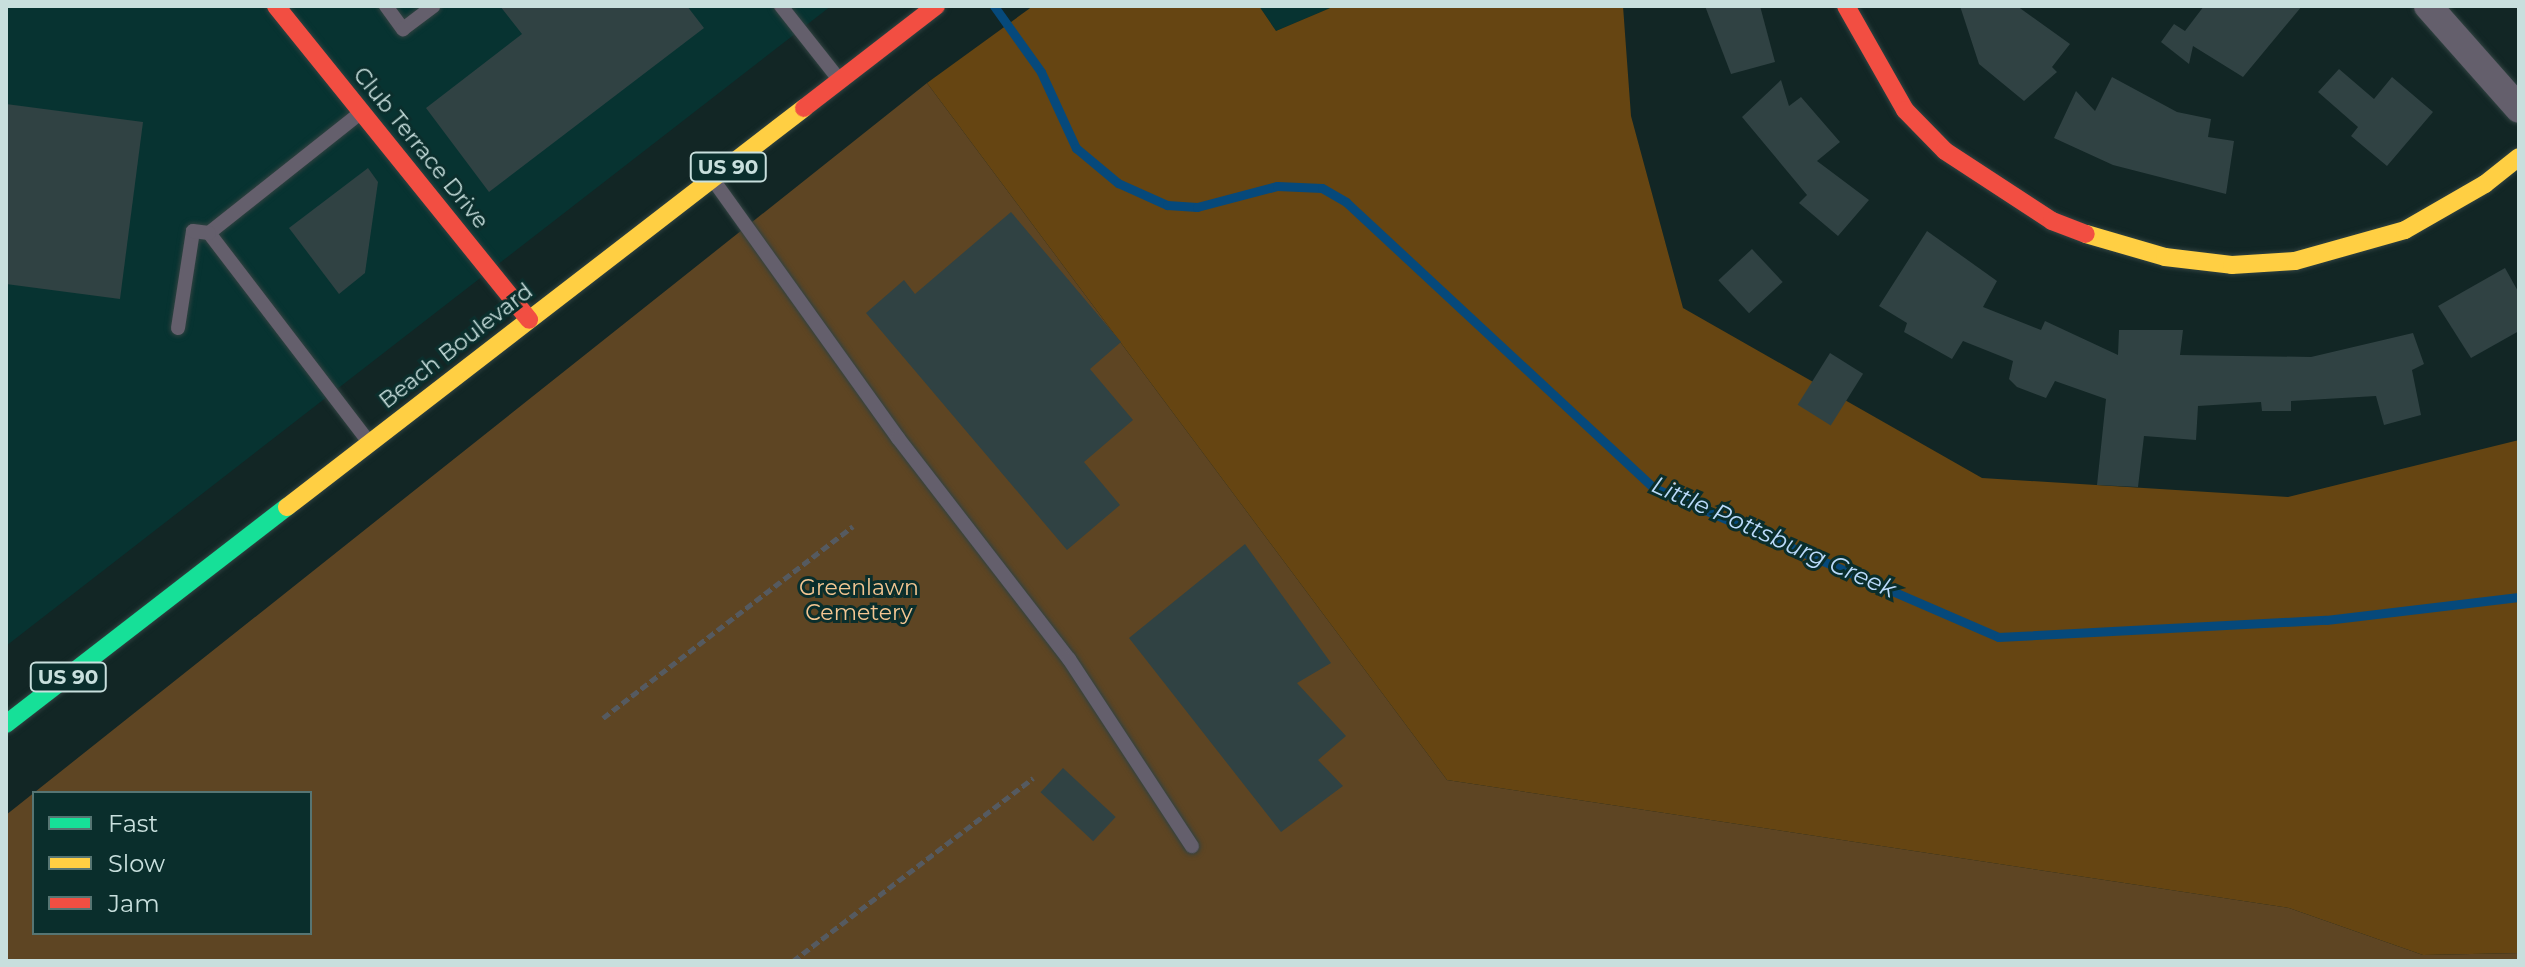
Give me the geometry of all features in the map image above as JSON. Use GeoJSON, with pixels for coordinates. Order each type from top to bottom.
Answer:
{"type":"FeatureCollection","features":[{"type":"Feature","properties":{"kind":"main road","name":"Club Terrace Drive"},"geometry":{"type":"LineString","coordinates":[[277,6],[529,320]]}},
{"type":"Feature","properties":{"kind":"main road"},"geometry":{"type":"LineString","coordinates":[[1846,6],[1905,110],[1945,151],[2052,221],[2111,244],[2165,257],[2232,265],[2295,261],[2348,250],[2405,230],[2485,184],[2519,157]]}},
{"type":"Feature","properties":{"kind":"main road","name":"Beach Boulevard"},"geometry":{"type":"LineString","coordinates":[[6,724],[931,10]]}},
{"type":"Feature","properties":{"kind":"street"},"geometry":{"type":"LineString","coordinates":[[2428,6],[2519,109]]}},
{"type":"Feature","properties":{"kind":"lane"},"geometry":{"type":"LineString","coordinates":[[386,6],[403,29],[433,6]]}},
{"type":"Feature","properties":{"kind":"lane"},"geometry":{"type":"LineString","coordinates":[[781,6],[840,80]]}},
{"type":"Feature","properties":{"kind":"lane"},"geometry":{"type":"LineString","coordinates":[[178,328],[193,231],[209,233],[361,112]]}},
{"type":"Feature","properties":{"kind":"lane"},"geometry":{"type":"LineString","coordinates":[[713,179],[898,438],[1069,659],[1192,846]]}},
{"type":"Feature","properties":{"kind":"lane"},"geometry":{"type":"LineString","coordinates":[[209,233],[369,444]]}},
{"type":"Feature","properties":{"kind":"path"},"geometry":{"type":"LineString","coordinates":[[603,718],[853,526]]}},
{"type":"Feature","properties":{"kind":"path"},"geometry":{"type":"LineString","coordinates":[[793,961],[1033,778]]}},
{"type":"Feature","properties":{"kind":"shaded area"},"geometry":{"type":"Polygon","coordinates":[[[6,6],[831,6],[6,646],[6,6]]]}},
{"type":"Feature","properties":{"kind":"shaded area"},"geometry":{"type":"Polygon","coordinates":[[[1033,6],[1259,6],[1276,31],[1335,6],[1623,6],[1631,116],[1683,308],[1982,478],[2288,497],[2519,440],[2519,953],[2423,955],[2289,908],[1447,780],[927,83],[1033,6]]]}},
{"type":"Feature","properties":{"kind":"shaded area"},"geometry":{"type":"Polygon","coordinates":[[[1259,6],[1335,6],[1276,31],[1259,6]]]}},
{"type":"Feature","properties":{"kind":"green space","name":"Greenlawn Cemetery"},"geometry":{"type":"Polygon","coordinates":[[[927,83],[1447,780],[2289,908],[2423,955],[2519,953],[2519,961],[6,961],[6,815],[32,794],[32,935],[312,935],[312,791],[36,791],[927,83]]]}},
{"type":"Feature","properties":{"kind":"building"},"geometry":{"type":"Polygon","coordinates":[[[500,6],[687,6],[704,28],[489,192],[426,108],[522,34],[500,6]]]}},
{"type":"Feature","properties":{"kind":"building"},"geometry":{"type":"Polygon","coordinates":[[[1705,6],[1760,6],[1775,62],[1731,74],[1705,6]]]}},
{"type":"Feature","properties":{"kind":"building"},"geometry":{"type":"Polygon","coordinates":[[[1960,6],[2017,6],[2070,44],[2052,67],[2057,72],[2024,101],[1979,64],[1960,6]]]}},
{"type":"Feature","properties":{"kind":"building"},"geometry":{"type":"Polygon","coordinates":[[[2204,6],[2302,6],[2243,77],[2193,46],[2189,64],[2161,42],[2174,24],[2185,31],[2204,6]]]}},
{"type":"Feature","properties":{"kind":"building"},"geometry":{"type":"Polygon","coordinates":[[[2339,69],[2374,99],[2392,77],[2433,112],[2387,166],[2351,136],[2358,127],[2318,92],[2339,69]]]}},
{"type":"Feature","properties":{"kind":"building"},"geometry":{"type":"Polygon","coordinates":[[[2112,77],[2177,112],[2211,119],[2208,137],[2234,141],[2226,194],[2113,165],[2054,138],[2076,91],[2095,111],[2112,77]]]}},
{"type":"Feature","properties":{"kind":"building"},"geometry":{"type":"Polygon","coordinates":[[[1781,80],[1789,106],[1801,97],[1840,142],[1817,161],[1869,200],[1838,236],[1799,203],[1807,195],[1742,117],[1781,80]]]}},
{"type":"Feature","properties":{"kind":"building"},"geometry":{"type":"Polygon","coordinates":[[[6,104],[143,122],[120,299],[6,284],[6,104]]]}},
{"type":"Feature","properties":{"kind":"building"},"geometry":{"type":"Polygon","coordinates":[[[368,168],[378,182],[365,273],[339,294],[289,228],[368,168]]]}},
{"type":"Feature","properties":{"kind":"building"},"geometry":{"type":"Polygon","coordinates":[[[1011,212],[1121,342],[1090,369],[1133,420],[1084,462],[1120,505],[1067,550],[866,313],[904,280],[915,294],[1011,212]]]}},
{"type":"Feature","properties":{"kind":"building"},"geometry":{"type":"Polygon","coordinates":[[[1927,231],[1997,281],[1983,307],[2041,330],[2045,321],[2118,355],[2119,330],[2183,330],[2180,355],[2311,357],[2413,333],[2424,364],[2412,370],[2421,415],[2384,425],[2376,396],[2291,401],[2291,411],[2262,411],[2261,402],[2198,406],[2196,440],[2144,436],[2138,487],[2097,485],[2106,399],[2055,381],[2046,398],[2017,387],[2009,379],[2013,361],[1963,341],[1952,359],[1904,332],[1907,323],[1879,306],[1927,231]]]}},
{"type":"Feature","properties":{"kind":"building"},"geometry":{"type":"Polygon","coordinates":[[[1752,249],[1783,282],[1749,313],[1718,280],[1752,249]]]}},
{"type":"Feature","properties":{"kind":"building"},"geometry":{"type":"Polygon","coordinates":[[[2505,268],[2519,293],[2519,331],[2471,358],[2438,306],[2505,268]]]}},
{"type":"Feature","properties":{"kind":"building"},"geometry":{"type":"Polygon","coordinates":[[[1830,353],[1863,374],[1831,425],[1798,405],[1830,353]]]}},
{"type":"Feature","properties":{"kind":"building"},"geometry":{"type":"Polygon","coordinates":[[[1245,544],[1331,663],[1297,683],[1346,736],[1318,760],[1343,786],[1281,832],[1129,638],[1245,544]]]}},
{"type":"Feature","properties":{"kind":"building"},"geometry":{"type":"Polygon","coordinates":[[[1063,768],[1116,817],[1093,841],[1040,792],[1063,768]]]}},
{"type":"Feature","properties":{"kind":"waterway","name":"Little Pottsburg Creek"},"geometry":{"type":"LineString","coordinates":[[994,6],[1041,72],[1076,148],[1118,183],[1167,205],[1197,207],[1277,186],[1322,188],[1346,202],[1654,488],[1998,637],[2326,620],[2519,597]]}},
{"type":"Feature","properties":{"kind":"traffic: fast"},"geometry":{"type":"LineString","coordinates":[[6,724],[287,507]]}},
{"type":"Feature","properties":{"kind":"traffic: slow"},"geometry":{"type":"LineString","coordinates":[[287,507],[804,108]]}},
{"type":"Feature","properties":{"kind":"traffic: slow"},"geometry":{"type":"LineString","coordinates":[[2086,234],[2165,257],[2232,265],[2295,261],[2405,230],[2485,184],[2519,157]]}},
{"type":"Feature","properties":{"kind":"traffic: jam"},"geometry":{"type":"LineString","coordinates":[[276,6],[529,320]]}},
{"type":"Feature","properties":{"kind":"traffic: jam"},"geometry":{"type":"LineString","coordinates":[[804,108],[936,6]]}},
{"type":"Feature","properties":{"kind":"traffic: jam"},"geometry":{"type":"LineString","coordinates":[[1846,6],[1905,110],[1945,151],[2052,221],[2086,234]]}}]}
